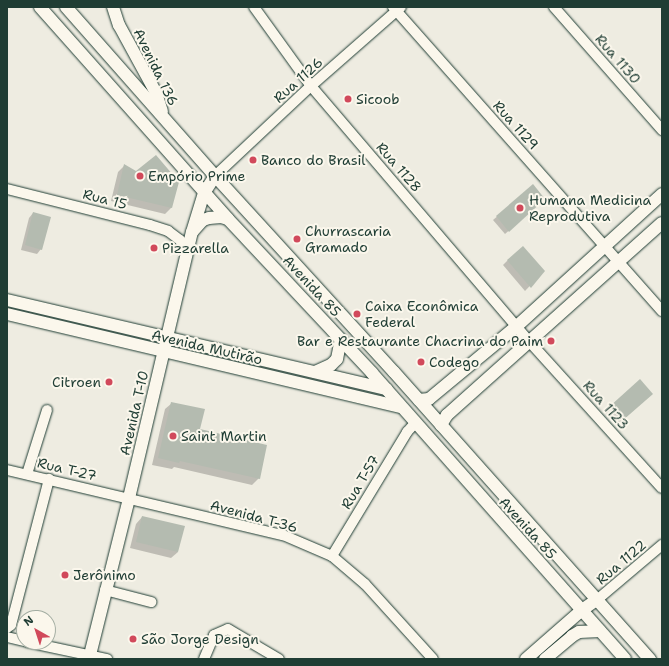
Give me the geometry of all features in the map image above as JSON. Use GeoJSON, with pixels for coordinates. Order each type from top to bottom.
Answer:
{"type":"FeatureCollection","features":[{"type":"Feature","properties":{"kind":"main road","name":"Avenida 85"},"geometry":{"type":"LineString","coordinates":[[40,7],[204,193],[341,339],[625,659]]}},
{"type":"Feature","properties":{"kind":"main road","name":"Avenida 85"},"geometry":{"type":"LineString","coordinates":[[66,7],[214,176],[419,400],[650,659]]}},
{"type":"Feature","properties":{"kind":"main road","name":"Avenida 136"},"geometry":{"type":"LineString","coordinates":[[113,7],[119,25],[156,94],[164,118]]}},
{"type":"Feature","properties":{"kind":"main road","name":"Avenida T-10"},"geometry":{"type":"LineString","coordinates":[[86,656],[105,590],[125,497],[164,352],[192,232],[204,193],[214,176]]}},
{"type":"Feature","properties":{"kind":"main road"},"geometry":{"type":"LineString","coordinates":[[419,400],[429,399],[517,326],[662,194]]}},
{"type":"Feature","properties":{"kind":"main road"},"geometry":{"type":"LineString","coordinates":[[192,232],[203,220],[221,217],[228,219]]}},
{"type":"Feature","properties":{"kind":"main road"},"geometry":{"type":"LineString","coordinates":[[441,425],[448,415],[662,223]]}},
{"type":"Feature","properties":{"kind":"main road","name":"Avenida Mutirão"},"geometry":{"type":"LineString","coordinates":[[7,300],[385,389]]}},
{"type":"Feature","properties":{"kind":"main road","name":"Avenida Mutirão"},"geometry":{"type":"LineString","coordinates":[[7,314],[401,407]]}},
{"type":"Feature","properties":{"kind":"main road"},"geometry":{"type":"LineString","coordinates":[[314,372],[332,365],[340,351],[341,339]]}},
{"type":"Feature","properties":{"kind":"main road"},"geometry":{"type":"LineString","coordinates":[[385,389],[398,392],[554,566],[570,568]]}},
{"type":"Feature","properties":{"kind":"main road"},"geometry":{"type":"LineString","coordinates":[[526,659],[582,610],[598,599]]}},
{"type":"Feature","properties":{"kind":"main road"},"geometry":{"type":"LineString","coordinates":[[546,659],[572,636],[586,630],[600,631],[598,599]]}},
{"type":"Feature","properties":{"kind":"street","name":"Rua 1128"},"geometry":{"type":"LineString","coordinates":[[254,7],[311,86],[529,341]]}},
{"type":"Feature","properties":{"kind":"street","name":"Rua 1130"},"geometry":{"type":"LineString","coordinates":[[554,7],[662,130]]}},
{"type":"Feature","properties":{"kind":"street","name":"Rua 1126"},"geometry":{"type":"LineString","coordinates":[[214,176],[397,8]]}},
{"type":"Feature","properties":{"kind":"street","name":"Rua 1129"},"geometry":{"type":"LineString","coordinates":[[397,8],[662,311]]}},
{"type":"Feature","properties":{"kind":"street","name":"Rua 15"},"geometry":{"type":"LineString","coordinates":[[7,189],[150,225],[168,231],[180,240],[188,251]]}},
{"type":"Feature","properties":{"kind":"street","name":"Rua 1123"},"geometry":{"type":"LineString","coordinates":[[529,341],[662,488]]}},
{"type":"Feature","properties":{"kind":"street"},"geometry":{"type":"LineString","coordinates":[[27,474],[47,410]]}},
{"type":"Feature","properties":{"kind":"street","name":"Rua T-57"},"geometry":{"type":"LineString","coordinates":[[332,556],[406,432],[415,423]]}},
{"type":"Feature","properties":{"kind":"street","name":"Rua T-27"},"geometry":{"type":"LineString","coordinates":[[7,470],[125,497]]}},
{"type":"Feature","properties":{"kind":"street"},"geometry":{"type":"LineString","coordinates":[[7,628],[11,625],[49,479]]}},
{"type":"Feature","properties":{"kind":"street","name":"Avenida T-36"},"geometry":{"type":"LineString","coordinates":[[125,497],[283,535],[332,556],[365,584],[433,659]]}},
{"type":"Feature","properties":{"kind":"street","name":"Rua 1122"},"geometry":{"type":"LineString","coordinates":[[598,599],[662,545]]}},
{"type":"Feature","properties":{"kind":"street"},"geometry":{"type":"LineString","coordinates":[[105,590],[151,602]]}},
{"type":"Feature","properties":{"kind":"street"},"geometry":{"type":"LineString","coordinates":[[204,659],[214,634],[228,629],[279,659]]}},
{"type":"Feature","properties":{"kind":"street"},"geometry":{"type":"LineString","coordinates":[[56,649],[107,659]]}},
{"type":"Feature","properties":{"kind":"building"},"geometry":{"type":"Polygon","coordinates":[[[156,155],[179,182],[172,208],[117,195],[124,164],[136,171],[156,155]]]}},
{"type":"Feature","properties":{"kind":"building","name":"Humana Medicina Reprodutiva"},"geometry":{"type":"Polygon","coordinates":[[[533,184],[545,199],[509,232],[496,216],[533,184]]]}},
{"type":"Feature","properties":{"kind":"building"},"geometry":{"type":"Polygon","coordinates":[[[33,212],[51,217],[42,250],[25,245],[33,212]]]}},
{"type":"Feature","properties":{"kind":"building"},"geometry":{"type":"Polygon","coordinates":[[[523,246],[545,271],[531,288],[507,260],[523,246]]]}},
{"type":"Feature","properties":{"kind":"building"},"geometry":{"type":"Polygon","coordinates":[[[640,379],[653,394],[622,421],[609,407],[640,379]]]}},
{"type":"Feature","properties":{"kind":"building"},"geometry":{"type":"Polygon","coordinates":[[[171,402],[205,409],[200,429],[267,445],[260,479],[180,461],[179,463],[158,458],[171,402]]]}},
{"type":"Feature","properties":{"kind":"building"},"geometry":{"type":"Polygon","coordinates":[[[142,516],[185,526],[178,552],[136,542],[142,516]]]}},
{"type":"Feature","properties":{"kind":"place","name":"Sicoob"},"geometry":{"type":"Point","coordinates":[348,99]}},
{"type":"Feature","properties":{"kind":"place","name":"Banco do Brasil"},"geometry":{"type":"Point","coordinates":[253,160]}},
{"type":"Feature","properties":{"kind":"place","name":"Empório Prime"},"geometry":{"type":"Point","coordinates":[140,176]}},
{"type":"Feature","properties":{"kind":"place","name":"Humana Medicina Reprodutiva"},"geometry":{"type":"Point","coordinates":[520,208]}},
{"type":"Feature","properties":{"kind":"place","name":"Churrascaria Gramado"},"geometry":{"type":"Point","coordinates":[297,239]}},
{"type":"Feature","properties":{"kind":"place","name":"Pizzarella"},"geometry":{"type":"Point","coordinates":[154,248]}},
{"type":"Feature","properties":{"kind":"place","name":"Caixa Econômica Federal"},"geometry":{"type":"Point","coordinates":[357,314]}},
{"type":"Feature","properties":{"kind":"place","name":"Bar e Restaurante Chacrina do Paim"},"geometry":{"type":"Point","coordinates":[551,341]}},
{"type":"Feature","properties":{"kind":"place","name":"Codego"},"geometry":{"type":"Point","coordinates":[421,362]}},
{"type":"Feature","properties":{"kind":"place","name":"Citroen"},"geometry":{"type":"Point","coordinates":[109,382]}},
{"type":"Feature","properties":{"kind":"place","name":"Saint Martin"},"geometry":{"type":"Point","coordinates":[173,436]}},
{"type":"Feature","properties":{"kind":"place","name":"Jerônimo"},"geometry":{"type":"Point","coordinates":[65,575]}},
{"type":"Feature","properties":{"kind":"place","name":"São Jorge Design"},"geometry":{"type":"Point","coordinates":[133,639]}}]}
